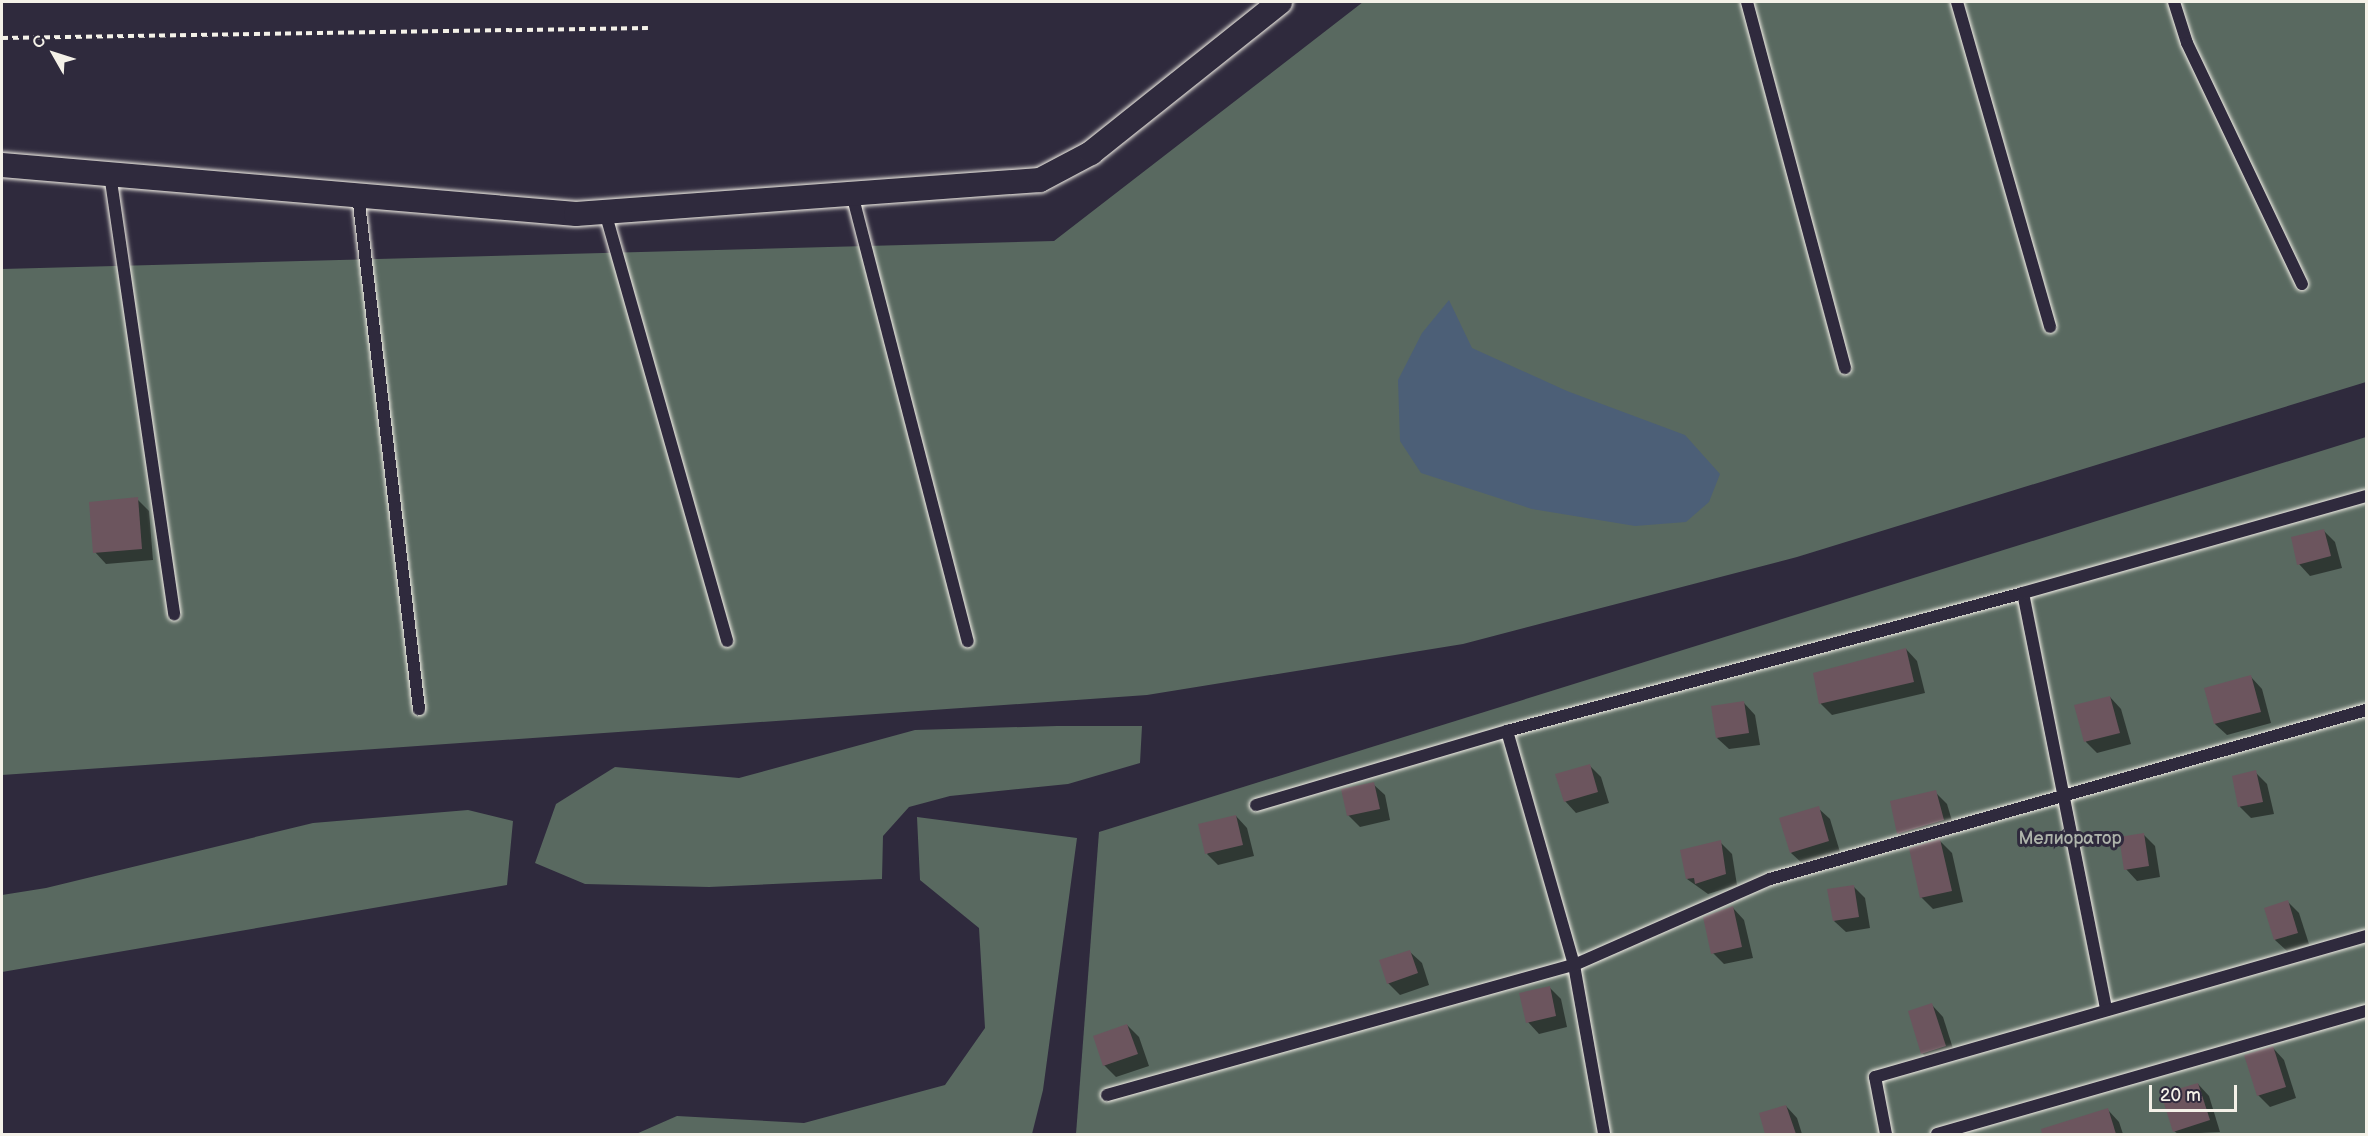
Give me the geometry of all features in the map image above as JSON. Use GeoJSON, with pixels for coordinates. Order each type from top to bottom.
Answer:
{"type":"FeatureCollection","features":[{"type":"Feature","properties":{"kind":"street"},"geometry":{"type":"LineString","coordinates":[[2,165],[576,214],[1041,180],[1091,153],[1280,2]]}},
{"type":"Feature","properties":{"kind":"lane"},"geometry":{"type":"LineString","coordinates":[[1748,2],[1845,368]]}},
{"type":"Feature","properties":{"kind":"lane"},"geometry":{"type":"LineString","coordinates":[[1957,2],[2050,327]]}},
{"type":"Feature","properties":{"kind":"lane"},"geometry":{"type":"LineString","coordinates":[[2174,2],[2187,43],[2302,284]]}},
{"type":"Feature","properties":{"kind":"lane"},"geometry":{"type":"LineString","coordinates":[[110,174],[174,614]]}},
{"type":"Feature","properties":{"kind":"lane"},"geometry":{"type":"LineString","coordinates":[[852,194],[968,641]]}},
{"type":"Feature","properties":{"kind":"lane"},"geometry":{"type":"LineString","coordinates":[[358,195],[419,709]]}},
{"type":"Feature","properties":{"kind":"lane"},"geometry":{"type":"LineString","coordinates":[[605,212],[727,641]]}},
{"type":"Feature","properties":{"kind":"lane"},"geometry":{"type":"LineString","coordinates":[[1256,806],[1507,731],[2023,593],[2367,496]]}},
{"type":"Feature","properties":{"kind":"lane"},"geometry":{"type":"LineString","coordinates":[[2023,593],[2106,1010]]}},
{"type":"Feature","properties":{"kind":"lane"},"geometry":{"type":"LineString","coordinates":[[1107,1095],[1574,965],[1770,879],[2367,710]]}},
{"type":"Feature","properties":{"kind":"lane"},"geometry":{"type":"LineString","coordinates":[[1507,731],[1574,965],[1604,1134]]}},
{"type":"Feature","properties":{"kind":"lane"},"geometry":{"type":"LineString","coordinates":[[1886,1134],[1875,1077],[2367,936]]}},
{"type":"Feature","properties":{"kind":"lane"},"geometry":{"type":"LineString","coordinates":[[1937,1134],[2367,1011]]}},
{"type":"Feature","properties":{"kind":"path"},"geometry":{"type":"LineString","coordinates":[[2,38],[648,28]]}},
{"type":"Feature","properties":{"kind":"green space"},"geometry":{"type":"Polygon","coordinates":[[[1363,2],[2366,2],[2366,382],[1797,557],[1463,644],[1147,695],[2,775],[2,269],[1054,241],[1363,2]]]}},
{"type":"Feature","properties":{"kind":"green space","name":"Мелиоратор"},"geometry":{"type":"Polygon","coordinates":[[[2366,437],[2366,1134],[1076,1134],[1099,832],[2366,437]]]}},
{"type":"Feature","properties":{"kind":"green space"},"geometry":{"type":"Polygon","coordinates":[[[1142,726],[1140,763],[1068,784],[950,796],[909,807],[883,836],[882,879],[709,887],[585,884],[535,863],[556,804],[615,767],[739,778],[915,730],[1142,726]]]}},
{"type":"Feature","properties":{"kind":"green space"},"geometry":{"type":"Polygon","coordinates":[[[468,810],[513,821],[507,885],[2,972],[2,895],[46,888],[313,823],[468,810]]]}},
{"type":"Feature","properties":{"kind":"green space"},"geometry":{"type":"Polygon","coordinates":[[[917,817],[1077,838],[1043,1090],[1032,1134],[636,1134],[677,1116],[804,1123],[945,1085],[985,1028],[979,928],[920,880],[917,817]]]}},
{"type":"Feature","properties":{"kind":"water"},"geometry":{"type":"Polygon","coordinates":[[[1449,300],[1472,348],[1567,391],[1685,435],[1720,474],[1709,502],[1686,522],[1635,526],[1532,509],[1421,473],[1400,441],[1398,380],[1422,333],[1449,300]]]}},
{"type":"Feature","properties":{"kind":"building"},"geometry":{"type":"Polygon","coordinates":[[[138,497],[142,549],[93,553],[89,502],[138,497]]]}},
{"type":"Feature","properties":{"kind":"building"},"geometry":{"type":"Polygon","coordinates":[[[2324,529],[2331,556],[2297,565],[2291,537],[2324,529]]]}},
{"type":"Feature","properties":{"kind":"building"},"geometry":{"type":"Polygon","coordinates":[[[1906,648],[1914,682],[1819,704],[1813,673],[1906,648]]]}},
{"type":"Feature","properties":{"kind":"building"},"geometry":{"type":"Polygon","coordinates":[[[2251,675],[2261,712],[2214,724],[2204,688],[2251,675]]]}},
{"type":"Feature","properties":{"kind":"building"},"geometry":{"type":"Polygon","coordinates":[[[2110,696],[2120,733],[2084,742],[2074,705],[2110,696]]]}},
{"type":"Feature","properties":{"kind":"building"},"geometry":{"type":"Polygon","coordinates":[[[1744,701],[1749,733],[1716,738],[1711,706],[1744,701]]]}},
{"type":"Feature","properties":{"kind":"building"},"geometry":{"type":"Polygon","coordinates":[[[1590,764],[1598,792],[1564,802],[1555,774],[1590,764]]]}},
{"type":"Feature","properties":{"kind":"building"},"geometry":{"type":"Polygon","coordinates":[[[2256,770],[2263,802],[2238,807],[2232,776],[2256,770]]]}},
{"type":"Feature","properties":{"kind":"building"},"geometry":{"type":"Polygon","coordinates":[[[1374,782],[1380,809],[1347,816],[1341,789],[1374,782]]]}},
{"type":"Feature","properties":{"kind":"building"},"geometry":{"type":"Polygon","coordinates":[[[1936,790],[1944,820],[1897,834],[1890,801],[1936,790]]]}},
{"type":"Feature","properties":{"kind":"building"},"geometry":{"type":"Polygon","coordinates":[[[1819,806],[1829,841],[1790,853],[1779,818],[1819,806]]]}},
{"type":"Feature","properties":{"kind":"building"},"geometry":{"type":"Polygon","coordinates":[[[1236,815],[1243,845],[1205,854],[1198,824],[1236,815]]]}},
{"type":"Feature","properties":{"kind":"building"},"geometry":{"type":"Polygon","coordinates":[[[2144,833],[2149,866],[2124,870],[2119,837],[2144,833]]]}},
{"type":"Feature","properties":{"kind":"building"},"geometry":{"type":"Polygon","coordinates":[[[1940,839],[1952,891],[1920,898],[1909,848],[1940,839]]]}},
{"type":"Feature","properties":{"kind":"building"},"geometry":{"type":"Polygon","coordinates":[[[1721,840],[1726,874],[1695,884],[1694,878],[1686,879],[1680,850],[1721,840]]]}},
{"type":"Feature","properties":{"kind":"building"},"geometry":{"type":"Polygon","coordinates":[[[1854,885],[1859,917],[1833,921],[1827,889],[1854,885]]]}},
{"type":"Feature","properties":{"kind":"building"},"geometry":{"type":"Polygon","coordinates":[[[2288,900],[2298,933],[2274,940],[2264,908],[2288,900]]]}},
{"type":"Feature","properties":{"kind":"building"},"geometry":{"type":"Polygon","coordinates":[[[1733,906],[1742,947],[1711,954],[1703,917],[1733,906]]]}},
{"type":"Feature","properties":{"kind":"building"},"geometry":{"type":"Polygon","coordinates":[[[1410,950],[1418,973],[1387,984],[1379,960],[1410,950]]]}},
{"type":"Feature","properties":{"kind":"building"},"geometry":{"type":"Polygon","coordinates":[[[1550,986],[1556,1016],[1526,1023],[1519,993],[1550,986]]]}},
{"type":"Feature","properties":{"kind":"building"},"geometry":{"type":"Polygon","coordinates":[[[1932,1003],[1946,1046],[1921,1054],[1908,1011],[1932,1003]]]}},
{"type":"Feature","properties":{"kind":"building"},"geometry":{"type":"Polygon","coordinates":[[[1127,1024],[1138,1054],[1103,1066],[1093,1036],[1127,1024]]]}},
{"type":"Feature","properties":{"kind":"building"},"geometry":{"type":"Polygon","coordinates":[[[2273,1046],[2286,1087],[2257,1096],[2244,1055],[2273,1046]]]}},
{"type":"Feature","properties":{"kind":"building"},"geometry":{"type":"Polygon","coordinates":[[[2198,1083],[2210,1120],[2173,1132],[2161,1094],[2198,1083]]]}},
{"type":"Feature","properties":{"kind":"building"},"geometry":{"type":"Polygon","coordinates":[[[1786,1105],[1796,1134],[1765,1134],[1759,1113],[1786,1105]]]}},
{"type":"Feature","properties":{"kind":"building"},"geometry":{"type":"Polygon","coordinates":[[[2108,1108],[2116,1134],[2042,1134],[2041,1129],[2108,1108]]]}}]}
